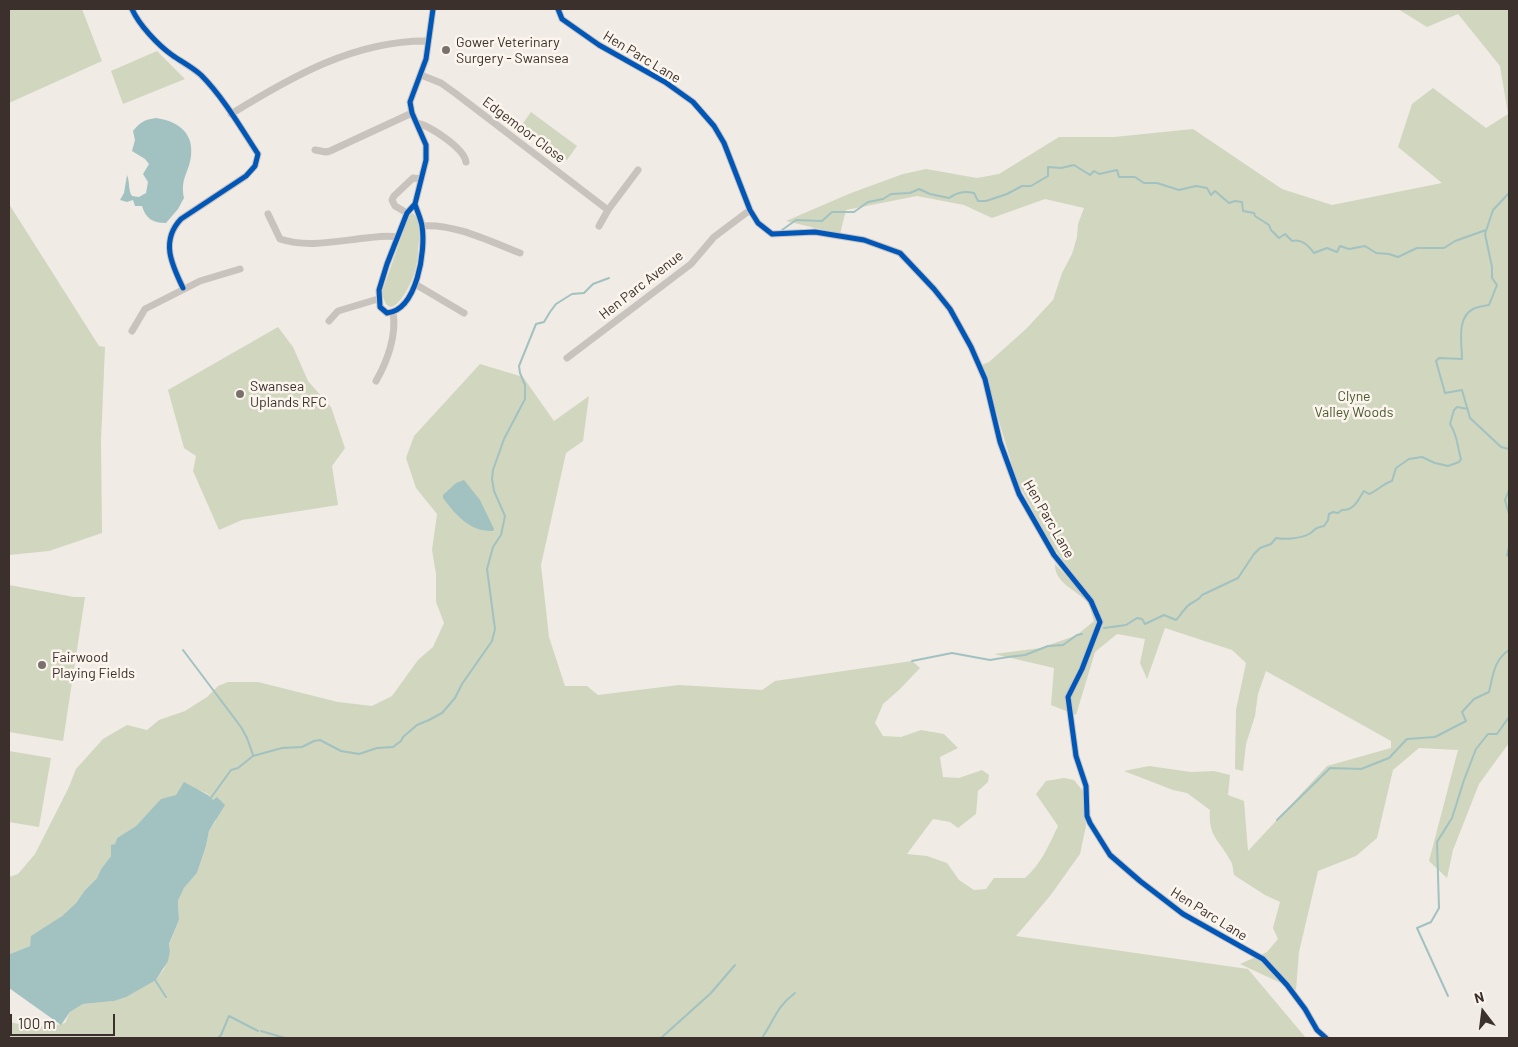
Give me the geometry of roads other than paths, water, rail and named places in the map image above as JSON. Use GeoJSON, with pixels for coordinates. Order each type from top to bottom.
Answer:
{"type":"FeatureCollection","features":[{"type":"Feature","properties":{"kind":"street"},"geometry":{"type":"LineString","coordinates":[[132,9],[145,28],[168,52],[201,76],[231,114],[258,154],[255,166],[246,176],[181,219],[173,227],[169,238],[170,254],[175,271],[184,288]]}},
{"type":"Feature","properties":{"kind":"street"},"geometry":{"type":"LineString","coordinates":[[415,204],[422,226],[419,269],[408,301],[393,312],[387,313],[380,307],[378,299],[379,290],[407,213],[415,204],[426,160],[426,145],[410,108],[410,97],[421,75],[433,9]]}},
{"type":"Feature","properties":{"kind":"street","name":"Hen Parc Lane"},"geometry":{"type":"LineString","coordinates":[[558,9],[562,20],[599,45],[665,82],[693,102],[714,126],[724,143],[750,210],[758,223],[772,234],[815,232],[864,240],[900,253],[934,289],[950,310],[971,347],[985,379],[1000,442],[1019,494],[1054,555],[1091,601],[1100,622],[1082,669],[1068,697],[1076,756],[1086,786],[1087,816],[1090,823],[1110,855],[1140,881],[1183,914],[1263,959],[1287,985],[1305,1009],[1317,1030],[1326,1038]]}},
{"type":"Feature","properties":{"kind":"street"},"geometry":{"type":"LineString","coordinates":[[231,114],[280,84],[323,64],[390,45],[411,41],[428,41]]}},
{"type":"Feature","properties":{"kind":"street","name":"Edgemoor Close"},"geometry":{"type":"LineString","coordinates":[[421,75],[441,83],[455,93],[608,210]]}},
{"type":"Feature","properties":{"kind":"street"},"geometry":{"type":"LineString","coordinates":[[315,150],[330,151],[412,114]]}},
{"type":"Feature","properties":{"kind":"street"},"geometry":{"type":"LineString","coordinates":[[417,123],[424,125],[448,141],[465,156],[466,162]]}},
{"type":"Feature","properties":{"kind":"street"},"geometry":{"type":"LineString","coordinates":[[599,226],[608,210],[638,170]]}},
{"type":"Feature","properties":{"kind":"street"},"geometry":{"type":"LineString","coordinates":[[407,213],[395,206],[392,200],[412,178],[421,179]]}},
{"type":"Feature","properties":{"kind":"street","name":"Hen Parc Avenue"},"geometry":{"type":"LineString","coordinates":[[566,358],[691,264],[714,237],[750,210]]}},
{"type":"Feature","properties":{"kind":"street"},"geometry":{"type":"LineString","coordinates":[[268,214],[280,239],[293,243],[318,243],[384,236],[397,237]]}},
{"type":"Feature","properties":{"kind":"street"},"geometry":{"type":"LineString","coordinates":[[422,226],[451,228],[520,253]]}},
{"type":"Feature","properties":{"kind":"street"},"geometry":{"type":"LineString","coordinates":[[132,330],[145,309],[200,281],[240,269]]}},
{"type":"Feature","properties":{"kind":"street"},"geometry":{"type":"LineString","coordinates":[[415,284],[464,313]]}},
{"type":"Feature","properties":{"kind":"street"},"geometry":{"type":"LineString","coordinates":[[329,321],[338,311],[378,299]]}},
{"type":"Feature","properties":{"kind":"street"},"geometry":{"type":"LineString","coordinates":[[376,382],[384,368],[390,350],[394,327],[393,312]]}},
{"type":"Feature","properties":{"kind":"water"},"geometry":{"type":"Polygon","coordinates":[[[156,118],[171,122],[182,129],[190,140],[191,148],[190,162],[183,185],[184,198],[178,209],[166,223],[151,219],[142,206],[135,206],[133,200],[127,202],[120,200],[124,193],[127,175],[132,196],[139,197],[146,193],[148,182],[143,174],[149,164],[145,159],[132,151],[135,140],[133,131],[143,122],[156,118]]]}},
{"type":"Feature","properties":{"kind":"water"},"geometry":{"type":"Polygon","coordinates":[[[464,480],[480,500],[494,529],[493,531],[477,529],[470,525],[458,516],[443,498],[443,495],[456,483],[464,480]]]}},
{"type":"Feature","properties":{"kind":"water"},"geometry":{"type":"Polygon","coordinates":[[[184,782],[208,795],[213,800],[217,797],[225,805],[209,831],[197,873],[184,888],[178,901],[179,920],[169,944],[168,961],[156,980],[126,997],[114,1001],[83,1004],[70,1012],[61,1025],[9,988],[10,954],[30,946],[31,936],[62,916],[76,903],[97,878],[111,856],[111,845],[115,844],[117,838],[136,826],[161,799],[176,795],[184,782]]]}},
{"type":"Feature","properties":{"kind":"waterway"},"geometry":{"type":"LineString","coordinates":[[782,230],[796,220],[822,221],[832,212],[854,212],[868,202],[883,199],[891,194],[910,193],[919,189],[930,194],[949,198],[961,192],[974,193],[978,201],[986,201],[1007,194],[1022,186],[1031,186],[1048,176],[1048,167],[1061,168],[1074,165],[1090,175],[1094,171],[1099,174],[1117,170],[1119,177],[1135,177],[1144,183],[1157,183],[1179,190],[1196,186],[1207,188],[1211,195],[1215,191],[1229,203],[1235,201],[1242,202],[1243,211],[1254,213],[1255,216],[1269,225],[1279,238],[1285,234],[1292,241],[1305,243],[1314,253],[1327,248],[1337,252],[1340,246],[1349,249],[1365,246],[1376,253],[1398,257],[1417,248],[1444,248],[1455,241],[1486,230]]}},
{"type":"Feature","properties":{"kind":"waterway"},"geometry":{"type":"LineString","coordinates":[[1509,193],[1493,210],[1485,234],[1492,267],[1492,278],[1497,285],[1489,305],[1473,309],[1464,318],[1461,332],[1462,359],[1439,358],[1436,361],[1445,393],[1462,390],[1470,418],[1501,447],[1509,449]]}},
{"type":"Feature","properties":{"kind":"waterway"},"geometry":{"type":"LineString","coordinates":[[210,799],[231,770],[238,768],[253,756],[282,748],[302,747],[320,740],[341,751],[359,754],[377,748],[393,747],[417,725],[442,713],[455,698],[462,684],[492,641],[495,629],[487,569],[493,547],[501,535],[505,516],[494,491],[492,479],[493,470],[504,439],[525,399],[525,385],[519,366],[536,324],[544,322],[556,304],[572,294],[584,293],[593,284],[609,278]]}},
{"type":"Feature","properties":{"kind":"waterway"},"geometry":{"type":"LineString","coordinates":[[1104,628],[1126,625],[1137,618],[1142,619],[1145,624],[1164,615],[1176,620],[1189,605],[1202,595],[1238,578],[1260,548],[1271,544],[1276,538],[1302,537],[1324,526],[1329,514],[1350,509],[1364,491],[1369,494],[1392,481],[1396,468],[1409,459],[1422,457],[1448,466],[1459,462],[1461,459],[1457,441],[1450,424],[1454,410],[1457,407],[1468,409]]}},
{"type":"Feature","properties":{"kind":"waterway"},"geometry":{"type":"LineString","coordinates":[[1509,490],[1505,500],[1509,514]]}},
{"type":"Feature","properties":{"kind":"waterway"},"geometry":{"type":"LineString","coordinates":[[1509,547],[1507,555],[1509,557]]}},
{"type":"Feature","properties":{"kind":"waterway"},"geometry":{"type":"LineString","coordinates":[[912,661],[952,653],[990,660],[1025,655],[1048,646],[1063,645],[1077,635],[1082,634]]}},
{"type":"Feature","properties":{"kind":"waterway"},"geometry":{"type":"LineString","coordinates":[[183,650],[241,727],[253,755]]}},
{"type":"Feature","properties":{"kind":"waterway"},"geometry":{"type":"LineString","coordinates":[[1277,820],[1330,768],[1361,769],[1389,758],[1407,739],[1435,737],[1466,721],[1462,712],[1474,699],[1489,692],[1497,663],[1509,650]]}},
{"type":"Feature","properties":{"kind":"waterway"},"geometry":{"type":"LineString","coordinates":[[1448,996],[1417,928],[1431,922],[1439,908],[1437,842],[1452,818],[1476,749],[1488,734],[1497,734],[1509,717]]}},
{"type":"Feature","properties":{"kind":"waterway"},"geometry":{"type":"LineString","coordinates":[[661,1038],[711,993],[735,965]]}},
{"type":"Feature","properties":{"kind":"waterway"},"geometry":{"type":"LineString","coordinates":[[155,980],[166,997]]}},
{"type":"Feature","properties":{"kind":"waterway"},"geometry":{"type":"LineString","coordinates":[[762,1038],[780,1008],[795,993]]}},
{"type":"Feature","properties":{"kind":"waterway"},"geometry":{"type":"LineString","coordinates":[[218,1038],[229,1016],[258,1031]]}},
{"type":"Feature","properties":{"kind":"waterway"},"geometry":{"type":"LineString","coordinates":[[261,1031],[285,1038]]}},
{"type":"Feature","properties":{"kind":"place","name":"Gower Veterinary Surgery - Swansea"},"geometry":{"type":"Point","coordinates":[446,50]}},
{"type":"Feature","properties":{"kind":"place","name":"Swansea Uplands RFC"},"geometry":{"type":"Point","coordinates":[240,394]}},
{"type":"Feature","properties":{"kind":"place","name":"Fairwood Playing Fields"},"geometry":{"type":"Point","coordinates":[42,665]}},
{"type":"Feature","properties":{"kind":"park label","name":"Clyne Valley Woods"},"geometry":{"type":"Point","coordinates":[1354,404]}}]}
